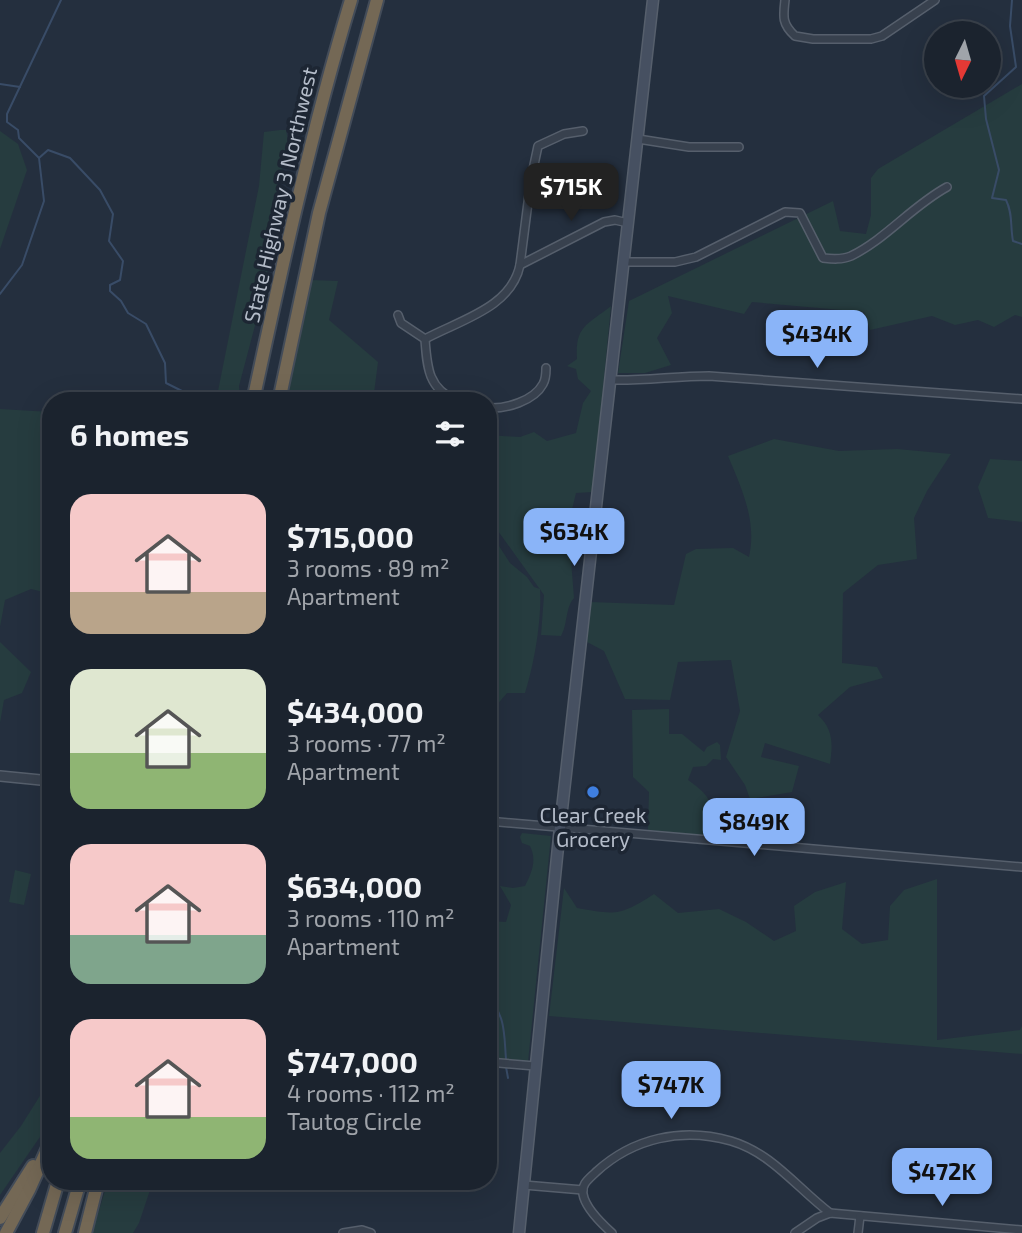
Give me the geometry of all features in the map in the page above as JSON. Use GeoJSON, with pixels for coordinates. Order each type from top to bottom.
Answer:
{"type":"FeatureCollection","features":[{"type":"Feature","properties":{"kind":"highway","name":"State Highway 3 Northwest"},"geometry":{"type":"LineString","coordinates":[[255,392],[297,198],[325,87],[351,0]]}},
{"type":"Feature","properties":{"kind":"highway","name":"State Highway 3 Northwest"},"geometry":{"type":"LineString","coordinates":[[281,392],[322,199],[377,0]]}},
{"type":"Feature","properties":{"kind":"highway"},"geometry":{"type":"LineString","coordinates":[[0,1218],[42,1148]]}},
{"type":"Feature","properties":{"kind":"highway"},"geometry":{"type":"LineString","coordinates":[[6,1233],[42,1162]]}},
{"type":"Feature","properties":{"kind":"highway"},"geometry":{"type":"LineString","coordinates":[[43,1233],[55,1190]]}},
{"type":"Feature","properties":{"kind":"highway"},"geometry":{"type":"LineString","coordinates":[[65,1233],[77,1190]]}},
{"type":"Feature","properties":{"kind":"highway"},"geometry":{"type":"LineString","coordinates":[[85,1233],[96,1190]]}},
{"type":"Feature","properties":{"kind":"main road"},"geometry":{"type":"LineString","coordinates":[[519,1233],[560,827],[653,0]]}},
{"type":"Feature","properties":{"kind":"street"},"geometry":{"type":"LineString","coordinates":[[785,0],[782,19],[786,28],[795,36],[864,40],[882,36],[935,0]]}},
{"type":"Feature","properties":{"kind":"street"},"geometry":{"type":"LineString","coordinates":[[425,339],[493,305],[503,296],[517,277],[520,265],[531,178],[538,146],[564,134],[583,131]]}},
{"type":"Feature","properties":{"kind":"street"},"geometry":{"type":"LineString","coordinates":[[638,139],[689,147],[739,147]]}},
{"type":"Feature","properties":{"kind":"street"},"geometry":{"type":"LineString","coordinates":[[624,262],[675,262],[696,257],[785,212],[800,213],[823,258],[850,257],[895,226],[933,194],[947,187]]}},
{"type":"Feature","properties":{"kind":"street"},"geometry":{"type":"LineString","coordinates":[[520,265],[604,222],[615,220],[628,223]]}},
{"type":"Feature","properties":{"kind":"street"},"geometry":{"type":"LineString","coordinates":[[398,315],[401,323],[425,339],[429,375],[442,392]]}},
{"type":"Feature","properties":{"kind":"street"},"geometry":{"type":"LineString","coordinates":[[497,407],[515,404],[537,391],[545,381],[546,368]]}},
{"type":"Feature","properties":{"kind":"street"},"geometry":{"type":"LineString","coordinates":[[611,380],[641,381],[709,376],[1022,399]]}},
{"type":"Feature","properties":{"kind":"street"},"geometry":{"type":"LineString","coordinates":[[0,776],[42,780]]}},
{"type":"Feature","properties":{"kind":"street"},"geometry":{"type":"LineString","coordinates":[[497,822],[1022,867]]}},
{"type":"Feature","properties":{"kind":"street"},"geometry":{"type":"LineString","coordinates":[[497,1063],[535,1066]]}},
{"type":"Feature","properties":{"kind":"street"},"geometry":{"type":"LineString","coordinates":[[611,1233],[585,1201],[583,1190],[587,1180],[622,1152],[661,1138],[691,1134],[731,1141],[757,1152],[830,1213]]}},
{"type":"Feature","properties":{"kind":"street"},"geometry":{"type":"LineString","coordinates":[[524,1185],[583,1190]]}},
{"type":"Feature","properties":{"kind":"street"},"geometry":{"type":"LineString","coordinates":[[795,1233],[817,1218],[830,1213],[1022,1230]]}},
{"type":"Feature","properties":{"kind":"street"},"geometry":{"type":"LineString","coordinates":[[858,1233],[860,1216]]}},
{"type":"Feature","properties":{"kind":"street"},"geometry":{"type":"LineString","coordinates":[[343,1233],[362,1230],[371,1233]]}},
{"type":"Feature","properties":{"kind":"green space"},"geometry":{"type":"Polygon","coordinates":[[[1022,84],[1022,317],[1015,315],[994,327],[978,320],[955,325],[932,316],[870,330],[864,312],[752,302],[744,314],[668,296],[672,313],[657,338],[671,365],[645,373],[618,373],[629,301],[833,201],[840,231],[866,234],[871,215],[871,178],[878,169],[1022,84]]]}},
{"type":"Feature","properties":{"kind":"green space"},"geometry":{"type":"Polygon","coordinates":[[[286,130],[288,140],[271,218],[275,236],[239,392],[218,392],[259,186],[264,132],[286,130]]]}},
{"type":"Feature","properties":{"kind":"green space"},"geometry":{"type":"Polygon","coordinates":[[[0,131],[18,144],[27,170],[0,249],[0,131]]]}},
{"type":"Feature","properties":{"kind":"green space"},"geometry":{"type":"Polygon","coordinates":[[[310,280],[338,281],[329,320],[378,362],[374,392],[289,392],[310,280]]]}},
{"type":"Feature","properties":{"kind":"green space"},"geometry":{"type":"Polygon","coordinates":[[[611,306],[593,492],[576,493],[570,518],[581,531],[570,547],[574,598],[569,606],[565,626],[561,636],[541,635],[544,595],[497,530],[497,436],[520,437],[534,432],[547,441],[576,433],[583,403],[591,391],[578,379],[576,369],[567,366],[577,359],[578,339],[589,322],[611,306]]]}},
{"type":"Feature","properties":{"kind":"green space"},"geometry":{"type":"Polygon","coordinates":[[[0,409],[42,411],[42,592],[31,589],[5,600],[0,627],[0,409]]]}},
{"type":"Feature","properties":{"kind":"green space"},"geometry":{"type":"Polygon","coordinates":[[[774,439],[839,451],[897,449],[951,454],[927,491],[914,518],[917,559],[878,565],[843,593],[842,663],[877,667],[883,678],[850,687],[818,715],[827,726],[831,737],[830,764],[765,743],[761,757],[799,766],[792,792],[750,799],[745,785],[726,757],[740,711],[731,660],[678,662],[670,700],[625,699],[604,651],[587,642],[590,602],[674,605],[686,554],[696,549],[733,548],[749,557],[750,518],[728,456],[774,439]]]}},
{"type":"Feature","properties":{"kind":"green space"},"geometry":{"type":"Polygon","coordinates":[[[990,459],[1022,461],[1022,522],[988,518],[978,487],[990,459]]]}},
{"type":"Feature","properties":{"kind":"green space"},"geometry":{"type":"Polygon","coordinates":[[[497,543],[510,563],[527,577],[534,587],[540,589],[537,642],[525,693],[507,693],[498,703],[497,543]]]}},
{"type":"Feature","properties":{"kind":"green space"},"geometry":{"type":"Polygon","coordinates":[[[0,642],[31,672],[22,693],[4,700],[0,723],[0,642]]]}},
{"type":"Feature","properties":{"kind":"green space"},"geometry":{"type":"Polygon","coordinates":[[[669,709],[669,734],[682,734],[704,752],[707,747],[717,742],[720,745],[721,760],[713,759],[706,766],[693,767],[688,780],[704,793],[710,804],[705,837],[648,830],[649,792],[633,777],[632,710],[669,709]]]}},
{"type":"Feature","properties":{"kind":"green space"},"geometry":{"type":"Polygon","coordinates":[[[522,833],[551,836],[528,1062],[497,1060],[497,922],[506,922],[511,905],[500,886],[525,886],[533,866],[530,846],[522,843],[522,833]]]}},
{"type":"Feature","properties":{"kind":"green space"},"geometry":{"type":"Polygon","coordinates":[[[15,870],[31,874],[24,905],[9,902],[15,870]]]}},
{"type":"Feature","properties":{"kind":"green space"},"geometry":{"type":"Polygon","coordinates":[[[937,879],[937,1040],[1020,1030],[1022,1026],[1022,1054],[549,1016],[564,888],[577,908],[601,912],[625,910],[654,894],[678,913],[719,909],[746,922],[774,941],[796,931],[794,906],[815,892],[846,882],[842,929],[862,944],[888,940],[890,906],[904,890],[937,879]]]}},
{"type":"Feature","properties":{"kind":"green space"},"geometry":{"type":"Polygon","coordinates":[[[42,1093],[42,1134],[0,1195],[0,1153],[42,1093]]]}},
{"type":"Feature","properties":{"kind":"green space"},"geometry":{"type":"Polygon","coordinates":[[[105,1190],[150,1190],[133,1233],[92,1233],[105,1190]]]}},
{"type":"Feature","properties":{"kind":"waterway"},"geometry":{"type":"LineString","coordinates":[[0,294],[22,265],[44,201],[39,158],[19,138],[18,130],[7,122],[7,114],[61,0]]}},
{"type":"Feature","properties":{"kind":"waterway"},"geometry":{"type":"LineString","coordinates":[[1012,0],[1010,26],[1016,67],[984,96],[986,119],[999,170],[992,198],[1006,200],[1013,241],[1022,244]]}},
{"type":"Feature","properties":{"kind":"waterway"},"geometry":{"type":"LineString","coordinates":[[0,84],[20,87]]}},
{"type":"Feature","properties":{"kind":"waterway"},"geometry":{"type":"LineString","coordinates":[[39,158],[48,150],[70,158],[100,190],[113,214],[109,241],[123,261],[120,280],[110,285],[110,291],[121,301],[128,313],[146,324],[165,363],[166,383],[184,392]]}},
{"type":"Feature","properties":{"kind":"waterway"},"geometry":{"type":"LineString","coordinates":[[497,1010],[504,1034],[506,1059]]}},
{"type":"Feature","properties":{"kind":"waterway"},"geometry":{"type":"LineString","coordinates":[[506,1067],[508,1078]]}},
{"type":"Feature","properties":{"kind":"place","name":"Clear Creek Grocery"},"geometry":{"type":"Point","coordinates":[593,792]}}]}
